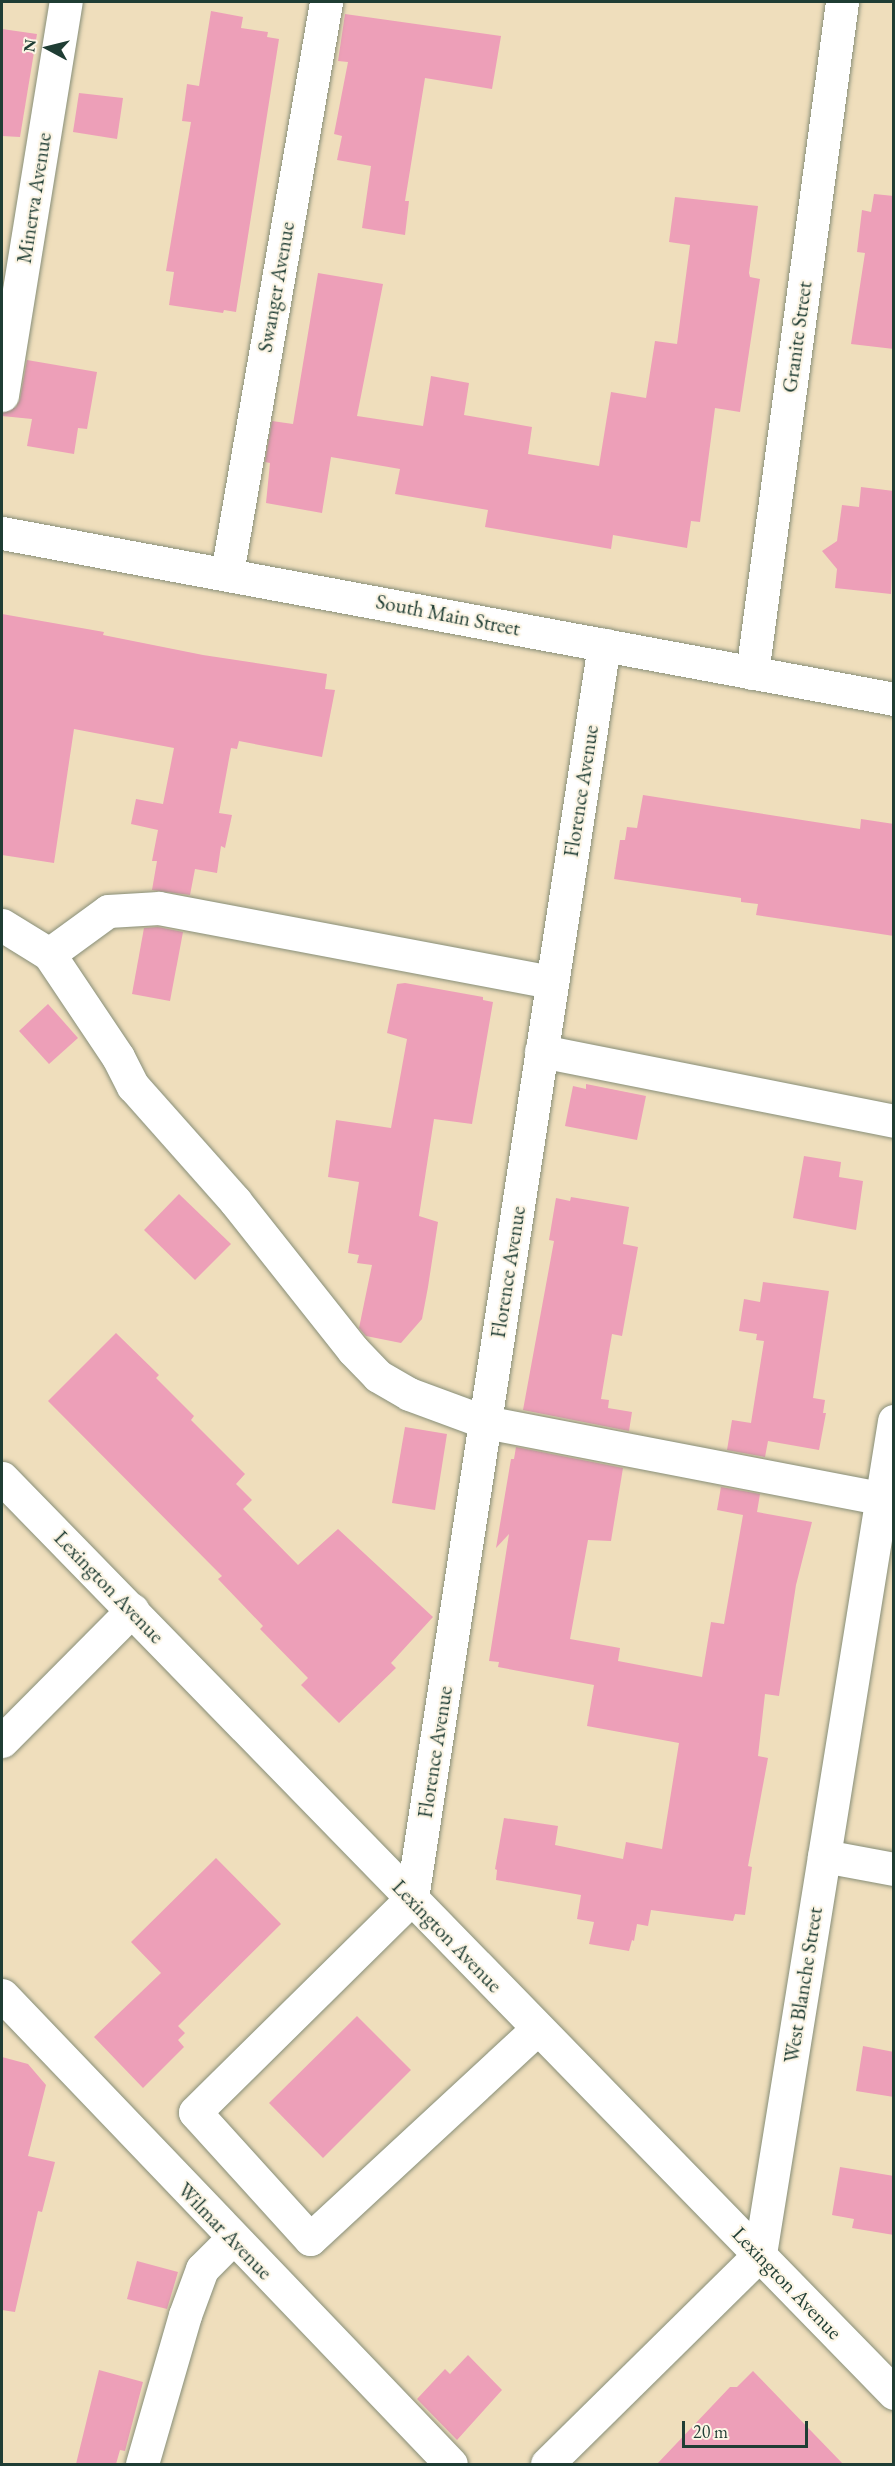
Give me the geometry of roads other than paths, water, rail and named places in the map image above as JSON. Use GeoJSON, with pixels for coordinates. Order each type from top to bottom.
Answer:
{"type":"FeatureCollection","features":[{"type":"Feature","properties":{"kind":"main road","name":"Minerva Avenue"},"geometry":{"type":"LineString","coordinates":[[2,395],[66,2]]}},
{"type":"Feature","properties":{"kind":"main road","name":"Swanger Avenue"},"geometry":{"type":"LineString","coordinates":[[226,573],[326,2]]}},
{"type":"Feature","properties":{"kind":"main road","name":"Granite Street"},"geometry":{"type":"LineString","coordinates":[[752,673],[842,2]]}},
{"type":"Feature","properties":{"kind":"main road","name":"South Main Street"},"geometry":{"type":"LineString","coordinates":[[2,533],[894,699]]}},
{"type":"Feature","properties":{"kind":"main road","name":"Florence Avenue"},"geometry":{"type":"LineString","coordinates":[[412,1898],[604,645]]}},
{"type":"Feature","properties":{"kind":"main road"},"geometry":{"type":"LineString","coordinates":[[49,954],[108,911],[159,908],[552,982]]}},
{"type":"Feature","properties":{"kind":"main road"},"geometry":{"type":"LineString","coordinates":[[2,925],[49,954],[118,1057],[133,1086],[235,1200],[352,1350],[378,1376],[410,1394],[485,1422],[887,1499]]}},
{"type":"Feature","properties":{"kind":"main road"},"geometry":{"type":"LineString","coordinates":[[541,1051],[894,1121]]}},
{"type":"Feature","properties":{"kind":"main road","name":"West Blanche Street"},"geometry":{"type":"LineString","coordinates":[[760,2254],[824,1856],[887,1499],[894,1421]]}},
{"type":"Feature","properties":{"kind":"main road","name":"Lexington Avenue"},"geometry":{"type":"LineString","coordinates":[[2,1478],[894,2393]]}},
{"type":"Feature","properties":{"kind":"main road"},"geometry":{"type":"LineString","coordinates":[[2,1741],[132,1610]]}},
{"type":"Feature","properties":{"kind":"main road"},"geometry":{"type":"LineString","coordinates":[[824,1856],[894,1869]]}},
{"type":"Feature","properties":{"kind":"main road"},"geometry":{"type":"LineString","coordinates":[[412,1898],[195,2112],[310,2239],[537,2029]]}},
{"type":"Feature","properties":{"kind":"main road","name":"Wilmar Avenue"},"geometry":{"type":"LineString","coordinates":[[2,1995],[452,2464]]}},
{"type":"Feature","properties":{"kind":"main road"},"geometry":{"type":"LineString","coordinates":[[142,2464],[184,2315],[202,2269],[233,2238]]}},
{"type":"Feature","properties":{"kind":"main road"},"geometry":{"type":"LineString","coordinates":[[547,2464],[760,2254]]}}]}
